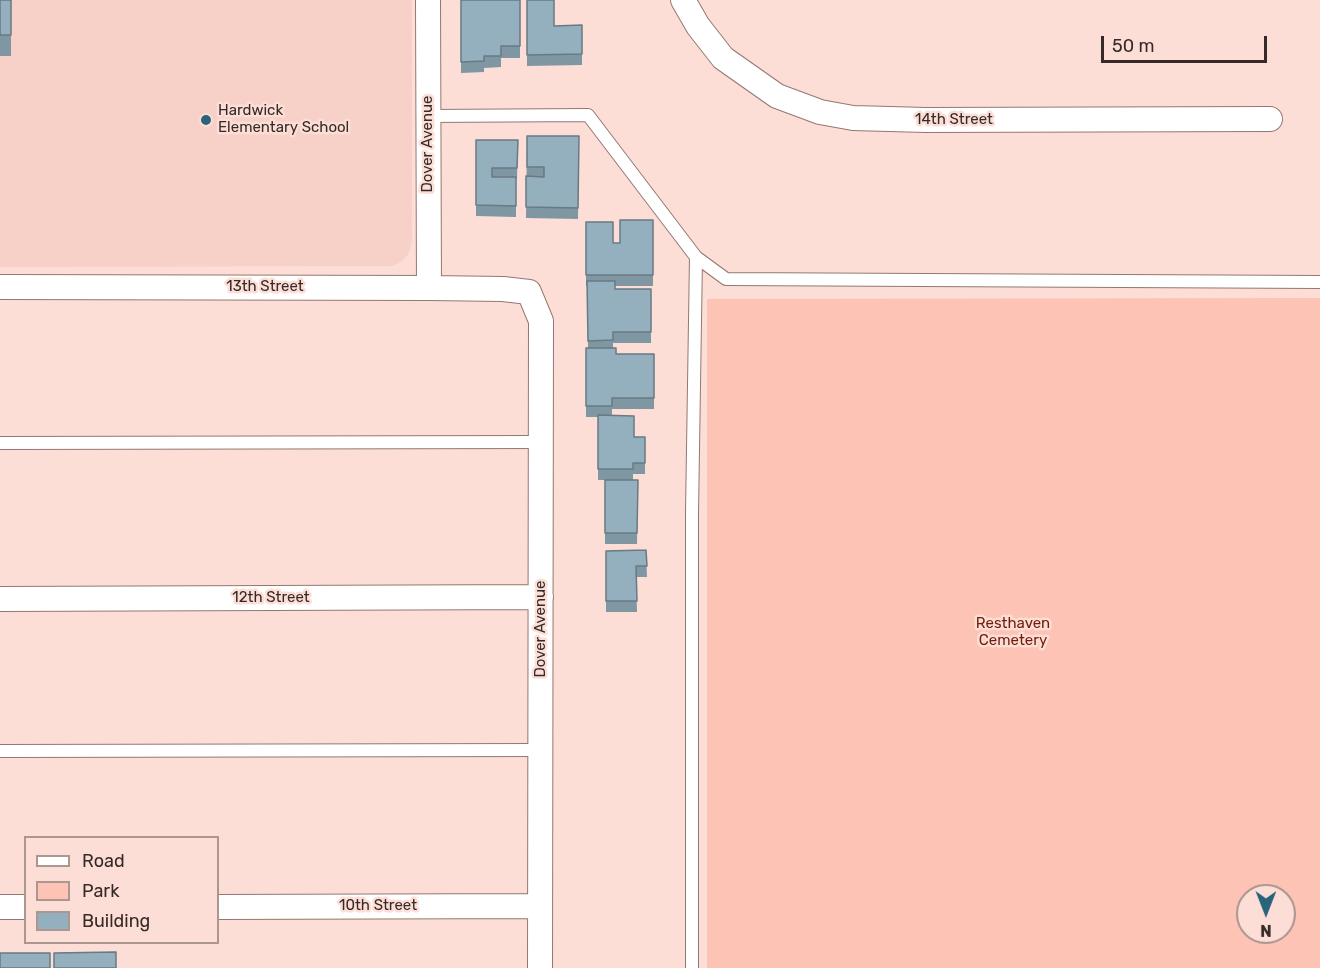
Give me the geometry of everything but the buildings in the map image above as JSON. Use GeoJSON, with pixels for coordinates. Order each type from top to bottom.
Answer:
{"type":"FeatureCollection","features":[{"type":"Feature","properties":{"kind":"street","name":"Dover Avenue"},"geometry":{"type":"LineString","coordinates":[[428,0],[429,288]]}},
{"type":"Feature","properties":{"kind":"street","name":"14th Street"},"geometry":{"type":"LineString","coordinates":[[683,0],[698,26],[723,58],[777,96],[820,112],[853,118],[926,120],[1270,119]]}},
{"type":"Feature","properties":{"kind":"street","name":"13th Street"},"geometry":{"type":"LineString","coordinates":[[0,287],[429,288],[502,289],[529,292]]}},
{"type":"Feature","properties":{"kind":"street","name":"Dover Avenue"},"geometry":{"type":"LineString","coordinates":[[529,292],[541,321],[540,968]]}},
{"type":"Feature","properties":{"kind":"street","name":"12th Street"},"geometry":{"type":"LineString","coordinates":[[0,598],[541,597]]}},
{"type":"Feature","properties":{"kind":"street","name":"10th Street"},"geometry":{"type":"LineString","coordinates":[[219,907],[539,906]]}},
{"type":"Feature","properties":{"kind":"street"},"geometry":{"type":"LineString","coordinates":[[0,907],[24,907]]}},
{"type":"Feature","properties":{"kind":"lane"},"geometry":{"type":"LineString","coordinates":[[428,116],[588,115],[696,257],[726,279],[1320,282]]}},
{"type":"Feature","properties":{"kind":"lane"},"geometry":{"type":"LineString","coordinates":[[692,968],[692,513],[696,257]]}},
{"type":"Feature","properties":{"kind":"lane"},"geometry":{"type":"LineString","coordinates":[[0,443],[541,442]]}},
{"type":"Feature","properties":{"kind":"lane"},"geometry":{"type":"LineString","coordinates":[[0,751],[540,750]]}},
{"type":"Feature","properties":{"kind":"shaded area","name":"Hardwick Elementary School"},"geometry":{"type":"Polygon","coordinates":[[[0,0],[412,0],[412,239],[408,255],[392,266],[0,267],[0,0]]]}},
{"type":"Feature","properties":{"kind":"green space","name":"Resthaven Cemetery"},"geometry":{"type":"Polygon","coordinates":[[[1320,298],[1320,968],[707,968],[707,299],[1320,298]]]}},
{"type":"Feature","properties":{"kind":"place","name":"Hardwick Elementary School"},"geometry":{"type":"Point","coordinates":[206,120]}}]}
